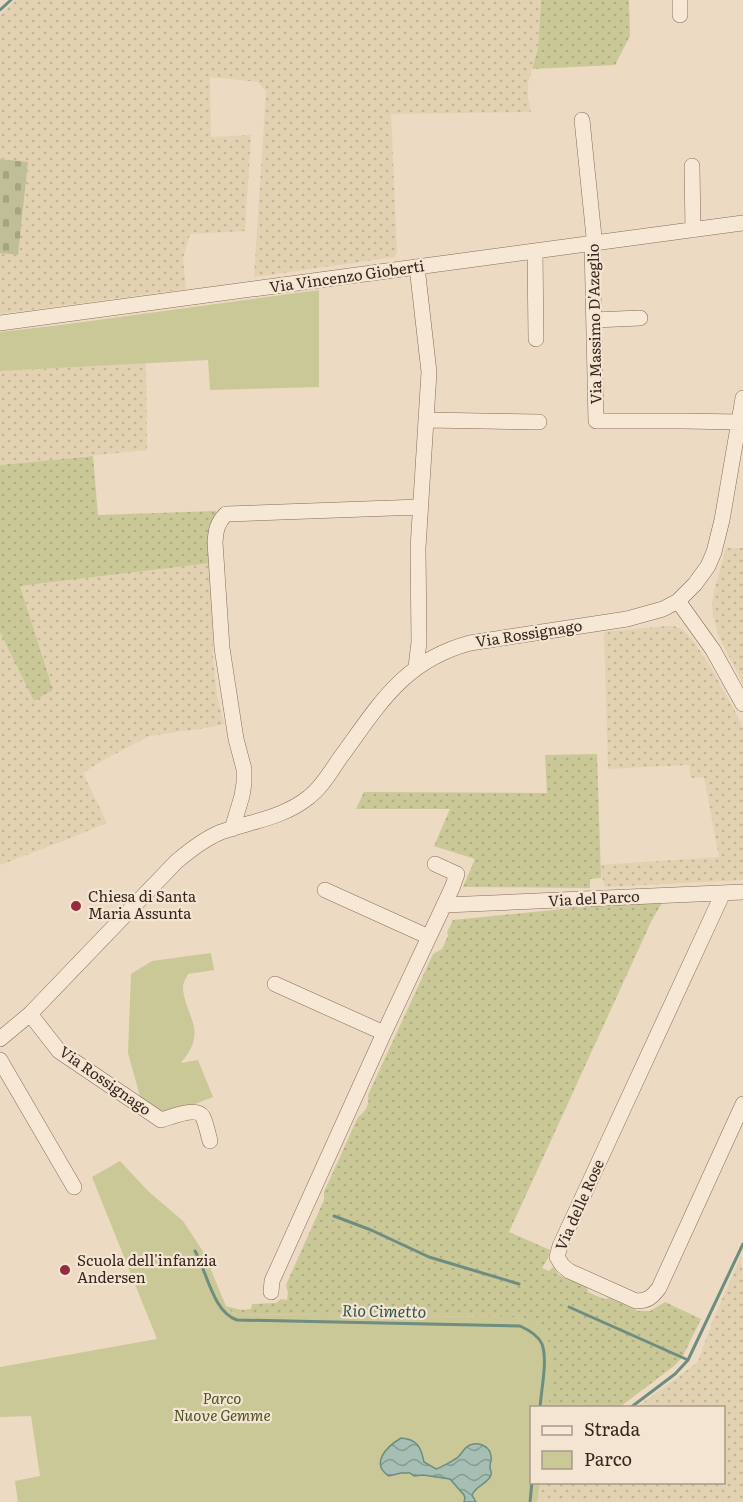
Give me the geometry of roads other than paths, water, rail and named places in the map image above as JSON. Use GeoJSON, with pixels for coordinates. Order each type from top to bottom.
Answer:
{"type":"FeatureCollection","features":[{"type":"Feature","properties":{"kind":"street","name":"Via Massimo D'Azeglio"},"geometry":{"type":"LineString","coordinates":[[582,120],[594,237],[592,243],[596,421],[739,422]]}},
{"type":"Feature","properties":{"kind":"street"},"geometry":{"type":"LineString","coordinates":[[692,166],[693,230]]}},
{"type":"Feature","properties":{"kind":"street","name":"Via Vincenzo Gioberti"},"geometry":{"type":"LineString","coordinates":[[0,323],[743,223]]}},
{"type":"Feature","properties":{"kind":"street"},"geometry":{"type":"LineString","coordinates":[[535,251],[536,339]]}},
{"type":"Feature","properties":{"kind":"street"},"geometry":{"type":"LineString","coordinates":[[416,667],[419,629],[420,507],[429,372],[417,267]]}},
{"type":"Feature","properties":{"kind":"street"},"geometry":{"type":"LineString","coordinates":[[594,320],[640,318]]}},
{"type":"Feature","properties":{"kind":"street","name":"Via Rossignago"},"geometry":{"type":"LineString","coordinates":[[0,1039],[30,1014],[176,862],[201,842],[232,829],[289,811],[312,795],[393,688],[416,667],[446,651],[464,645],[645,615],[678,601],[695,584],[708,566],[714,552],[722,520],[743,398]]}},
{"type":"Feature","properties":{"kind":"street"},"geometry":{"type":"LineString","coordinates":[[427,420],[539,422]]}},
{"type":"Feature","properties":{"kind":"street"},"geometry":{"type":"LineString","coordinates":[[232,829],[242,796],[244,769],[236,739],[221,636],[215,542],[219,520],[225,514],[420,507]]}},
{"type":"Feature","properties":{"kind":"street"},"geometry":{"type":"LineString","coordinates":[[678,601],[713,650],[743,704]]}},
{"type":"Feature","properties":{"kind":"street"},"geometry":{"type":"LineString","coordinates":[[419,629],[436,648],[446,651]]}},
{"type":"Feature","properties":{"kind":"street"},"geometry":{"type":"LineString","coordinates":[[271,1292],[272,1281],[445,905],[457,874],[435,864]]}},
{"type":"Feature","properties":{"kind":"street"},"geometry":{"type":"LineString","coordinates":[[325,890],[429,937]]}},
{"type":"Feature","properties":{"kind":"street","name":"Via del Parco"},"geometry":{"type":"LineString","coordinates":[[445,905],[743,892]]}},
{"type":"Feature","properties":{"kind":"street","name":"Via delle Rose"},"geometry":{"type":"LineString","coordinates":[[723,893],[560,1246],[557,1257],[562,1264],[569,1270],[636,1301],[644,1301],[652,1296],[659,1288],[743,1104]]}},
{"type":"Feature","properties":{"kind":"street"},"geometry":{"type":"LineString","coordinates":[[275,984],[384,1034]]}},
{"type":"Feature","properties":{"kind":"street","name":"Via Rossignago"},"geometry":{"type":"LineString","coordinates":[[30,1014],[59,1051],[161,1120],[192,1111],[198,1112],[202,1116],[210,1141]]}},
{"type":"Feature","properties":{"kind":"street"},"geometry":{"type":"LineString","coordinates":[[0,1060],[74,1187]]}},
{"type":"Feature","properties":{"kind":"water"},"geometry":{"type":"Polygon","coordinates":[[[401,1438],[415,1442],[420,1448],[424,1462],[436,1469],[457,1458],[470,1445],[477,1444],[487,1448],[491,1458],[491,1475],[472,1495],[476,1502],[464,1502],[464,1495],[450,1479],[414,1476],[410,1473],[389,1476],[383,1471],[380,1461],[382,1456],[401,1438]]]}},
{"type":"Feature","properties":{"kind":"waterway"},"geometry":{"type":"LineString","coordinates":[[0,10],[11,0]]}},
{"type":"Feature","properties":{"kind":"waterway"},"geometry":{"type":"LineString","coordinates":[[334,1216],[371,1230],[429,1257],[519,1284]]}},
{"type":"Feature","properties":{"kind":"waterway"},"geometry":{"type":"LineString","coordinates":[[633,1406],[675,1374],[688,1360],[743,1244]]}},
{"type":"Feature","properties":{"kind":"waterway","name":"Rio Cimetto"},"geometry":{"type":"LineString","coordinates":[[195,1251],[216,1300],[229,1316],[237,1320],[520,1326],[538,1338],[544,1351],[540,1406]]}},
{"type":"Feature","properties":{"kind":"waterway"},"geometry":{"type":"LineString","coordinates":[[569,1307],[688,1360]]}},
{"type":"Feature","properties":{"kind":"waterway","name":"Rio Cimetto"},"geometry":{"type":"LineString","coordinates":[[530,1502],[532,1484]]}},
{"type":"Feature","properties":{"kind":"place","name":"Chiesa di Santa Maria Assunta"},"geometry":{"type":"Point","coordinates":[76,906]}},
{"type":"Feature","properties":{"kind":"place","name":"Scuola dell'infanzia Andersen"},"geometry":{"type":"Point","coordinates":[65,1270]}},
{"type":"Feature","properties":{"kind":"park label","name":"Parco Nuove Gemme"},"geometry":{"type":"Point","coordinates":[222,1408]}}]}
